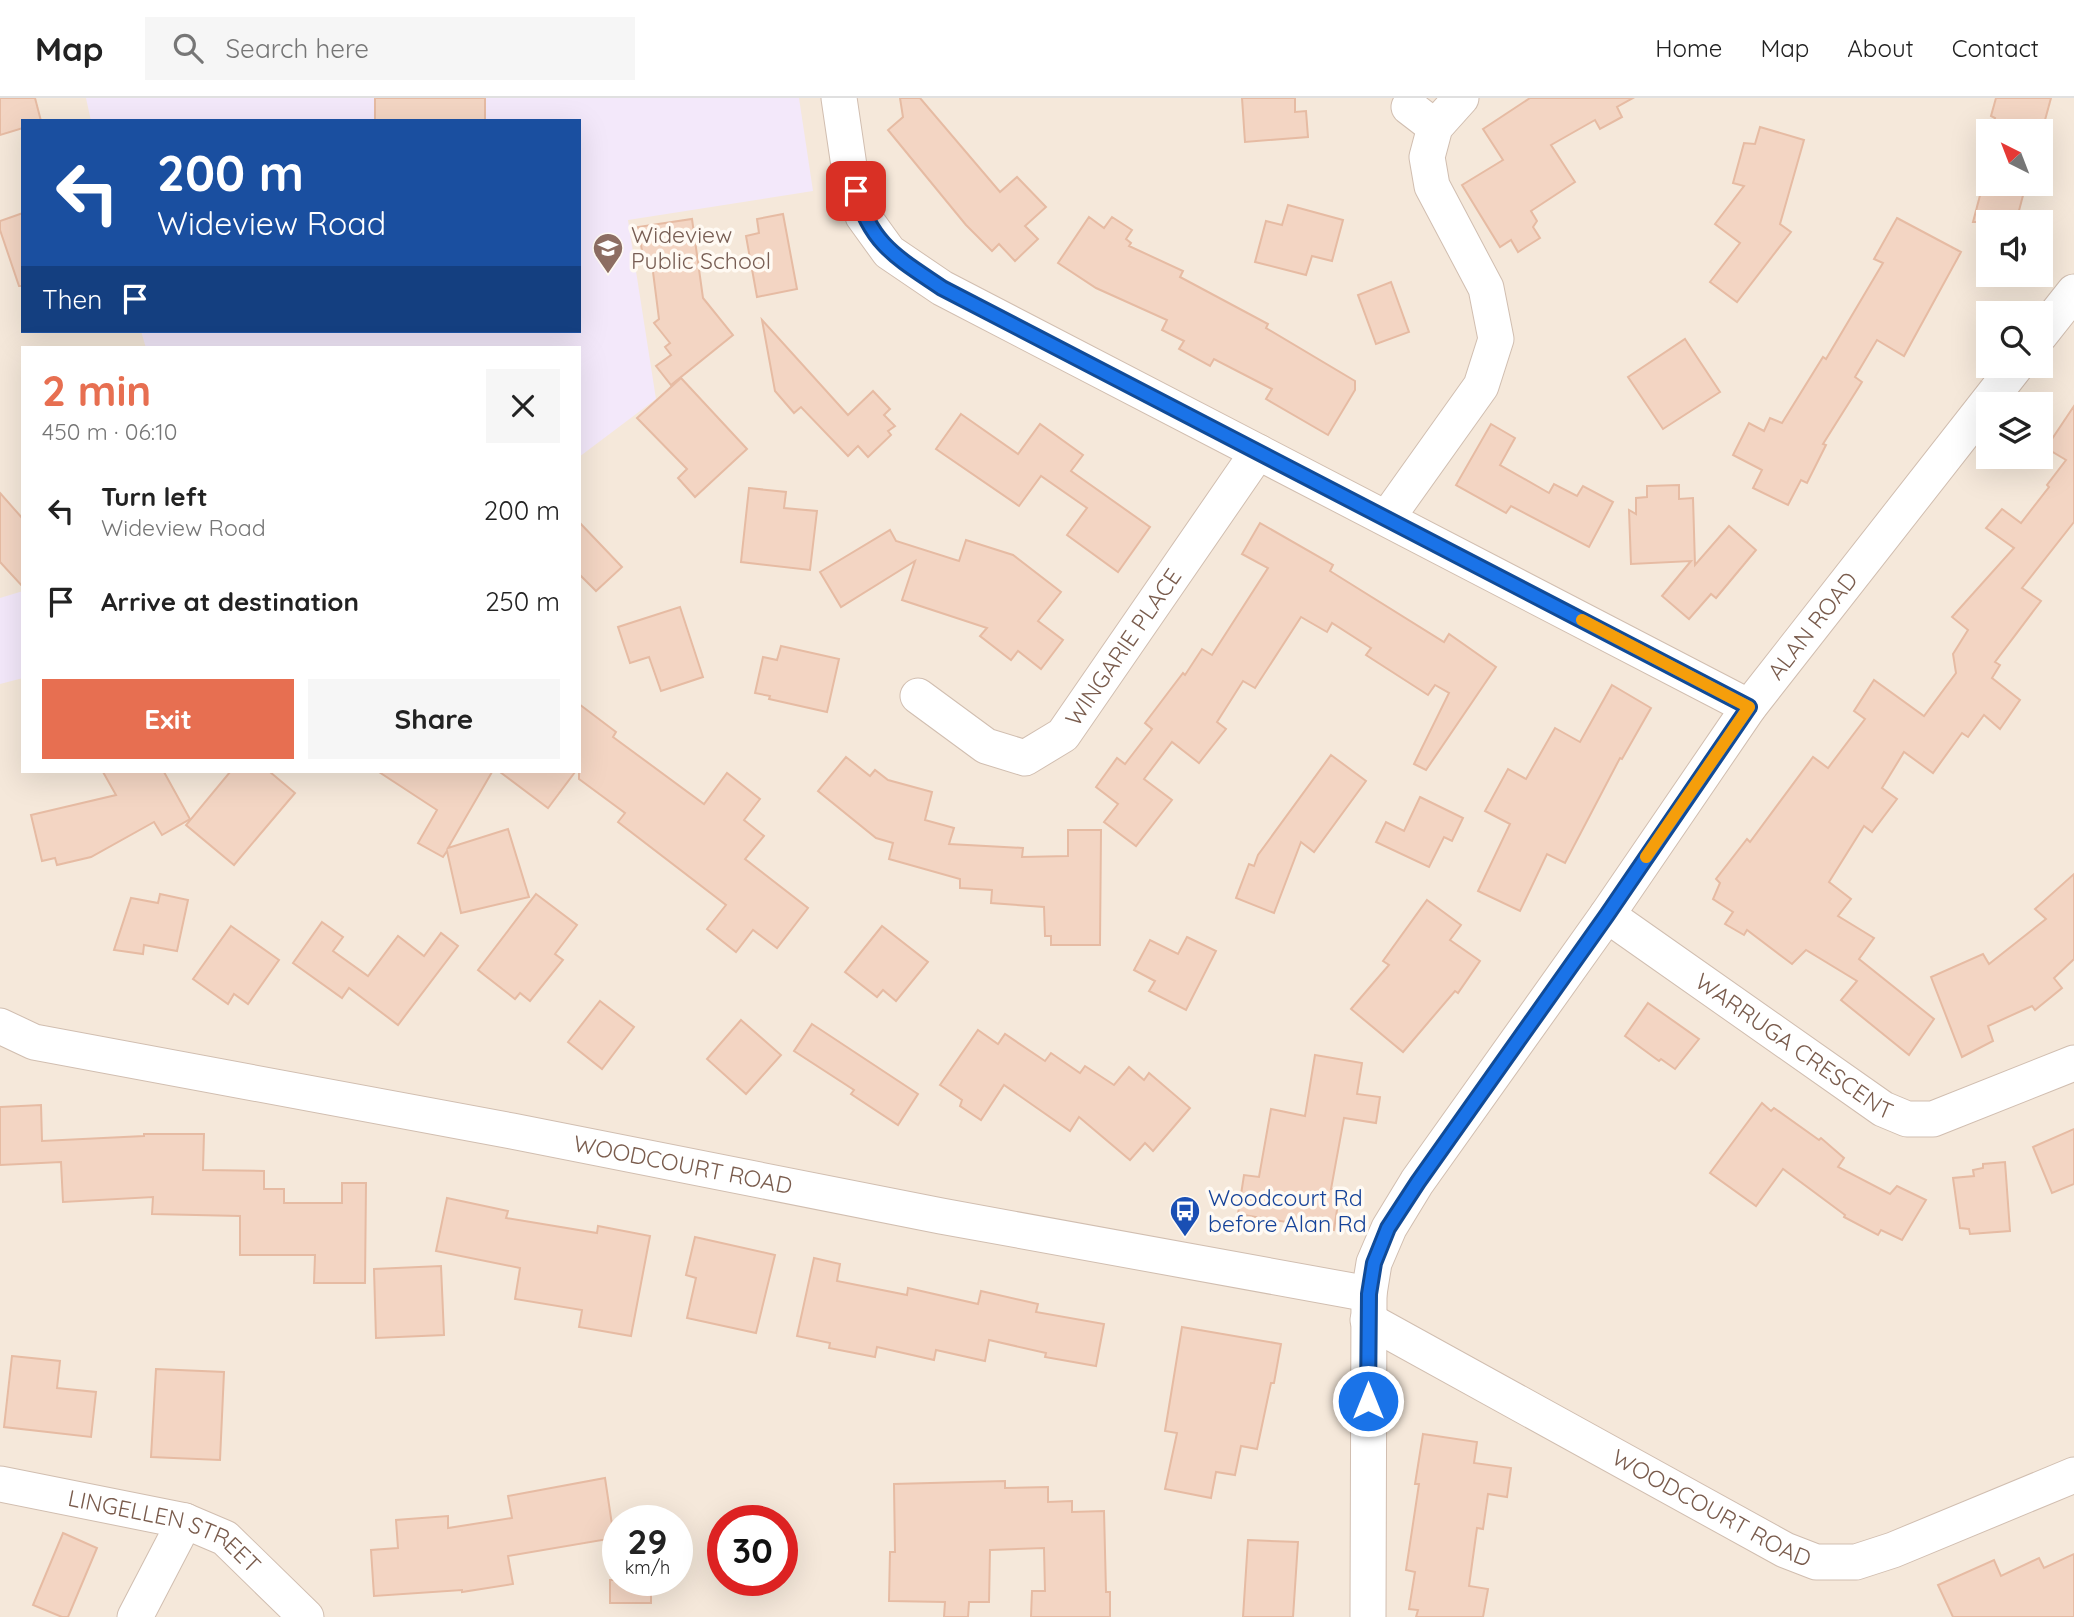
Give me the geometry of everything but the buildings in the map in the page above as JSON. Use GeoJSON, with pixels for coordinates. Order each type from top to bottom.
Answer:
{"type":"FeatureCollection","features":[{"type":"Feature","properties":{"kind":"street"},"geometry":{"type":"LineString","coordinates":[[839,98],[849,166],[863,216],[890,252],[942,288],[1749,707]]}},
{"type":"Feature","properties":{"kind":"street"},"geometry":{"type":"LineString","coordinates":[[1387,518],[1481,386],[1496,339],[1486,288],[1432,186],[1427,157],[1422,117],[1461,98]]}},
{"type":"Feature","properties":{"kind":"street"},"geometry":{"type":"LineString","coordinates":[[2053,319],[2074,292]]}},
{"type":"Feature","properties":{"kind":"street","name":"ALAN ROAD"},"geometry":{"type":"LineString","coordinates":[[1368,1617],[1369,1307],[1374,1263],[1388,1228],[1749,707],[2008,378]]}},
{"type":"Feature","properties":{"kind":"street","name":"WINGARIE PLACE"},"geometry":{"type":"LineString","coordinates":[[918,696],[986,746],[1025,758],[1063,735],[1258,452]]}},
{"type":"Feature","properties":{"kind":"street","name":"WARRUGA CRESCENT"},"geometry":{"type":"LineString","coordinates":[[1607,915],[1883,1109],[1906,1119],[1933,1119],[2074,1063]]}},
{"type":"Feature","properties":{"kind":"street","name":"WOODCOURT ROAD"},"geometry":{"type":"LineString","coordinates":[[0,1026],[34,1042],[512,1131],[941,1216],[1369,1307],[1785,1550],[1816,1562],[1856,1562],[1893,1550],[2074,1475]]}},
{"type":"Feature","properties":{"kind":"street","name":"LINGELLEN STREET"},"geometry":{"type":"LineString","coordinates":[[0,1484],[185,1521],[225,1538],[306,1617]]}},
{"type":"Feature","properties":{"kind":"street"},"geometry":{"type":"LineString","coordinates":[[135,1617],[185,1521]]}},
{"type":"Feature","properties":{"kind":"shaded area"},"geometry":{"type":"Polygon","coordinates":[[[0,98],[2074,98],[2074,1617],[0,1617],[0,98]]]}},
{"type":"Feature","properties":{"kind":"shaded area","name":"Wideview Public School"},"geometry":{"type":"Polygon","coordinates":[[[86,98],[799,98],[813,191],[628,220],[656,399],[581,455],[581,346],[145,346],[142,333],[581,333],[581,119],[91,119],[86,98]]]}},
{"type":"Feature","properties":{"kind":"shaded area"},"geometry":{"type":"Polygon","coordinates":[[[21,592],[21,679],[0,684],[0,598],[21,592]]]}},
{"type":"Feature","properties":{"kind":"slow traffic"},"geometry":{"type":"LineString","coordinates":[[1582,620],[1749,707],[1646,857]]}},
{"type":"Feature","properties":{"kind":"place","name":"Wideview Public School"},"geometry":{"type":"Point","coordinates":[608,275]}},
{"type":"Feature","properties":{"kind":"place","name":"Woodcourt Rd before Alan Rd"},"geometry":{"type":"Point","coordinates":[1185,1238]}},
{"type":"Feature","properties":{"kind":"route"},"geometry":{"type":"LineString","coordinates":[[856,191],[863,216],[890,252],[942,288],[1749,707],[1388,1228],[1374,1263],[1369,1294],[1368,1401]]}}]}
